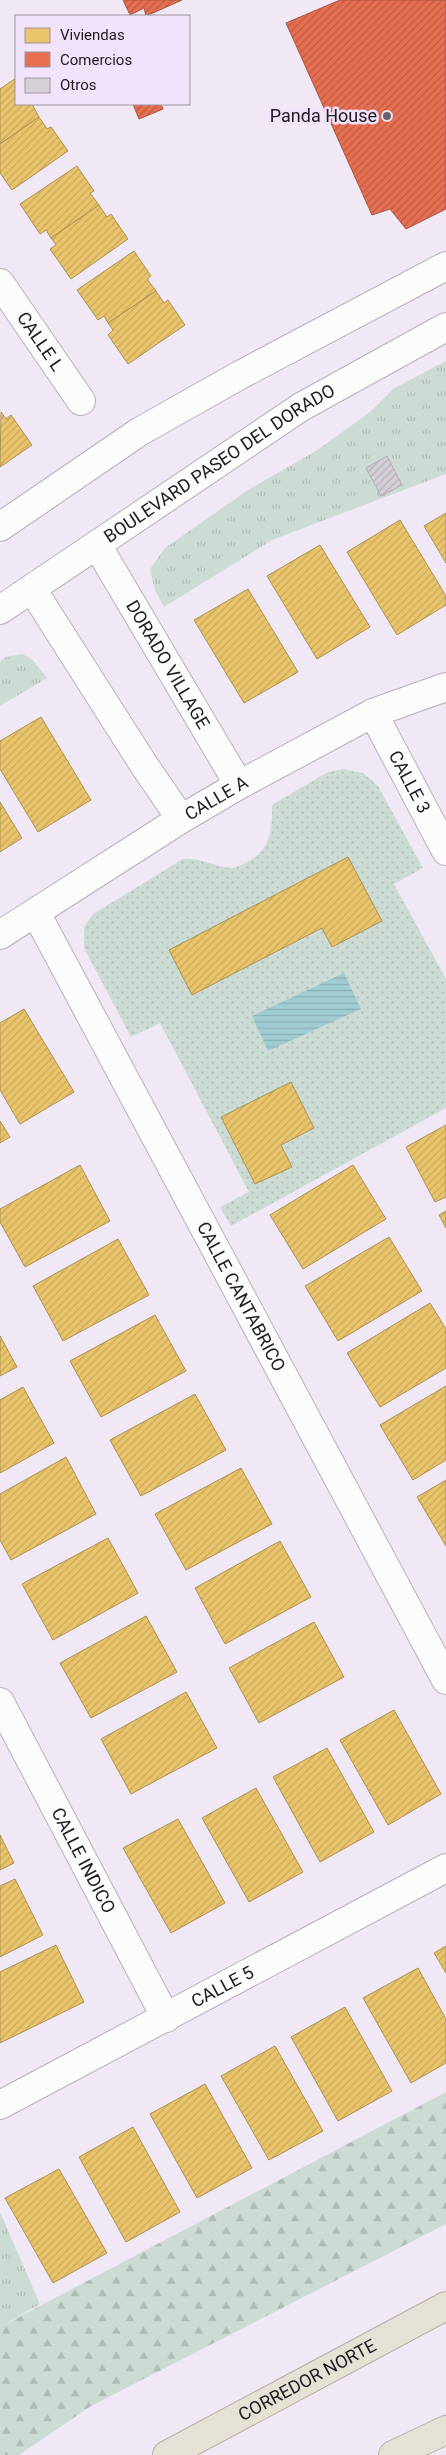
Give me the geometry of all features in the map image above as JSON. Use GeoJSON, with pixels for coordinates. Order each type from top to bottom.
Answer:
{"type":"FeatureCollection","features":[{"type":"Feature","properties":{"kind":"highway","name":"CORREDOR NORTE"},"geometry":{"type":"LineString","coordinates":[[167,2455],[446,2306]]}},
{"type":"Feature","properties":{"kind":"highway"},"geometry":{"type":"LineString","coordinates":[[393,2455],[446,2430]]}},
{"type":"Feature","properties":{"kind":"highway"},"geometry":{"type":"LineString","coordinates":[[429,2455],[446,2441]]}},
{"type":"Feature","properties":{"kind":"street"},"geometry":{"type":"LineString","coordinates":[[0,527],[139,432],[240,375],[446,266]]}},
{"type":"Feature","properties":{"kind":"street","name":"CALLE L"},"geometry":{"type":"LineString","coordinates":[[0,283],[81,401]]}},
{"type":"Feature","properties":{"kind":"street","name":"BOULEVARD PASEO DEL DORADO"},"geometry":{"type":"LineString","coordinates":[[0,610],[301,407],[446,327]]}},
{"type":"Feature","properties":{"kind":"street","name":"DORADO VILLAGE"},"geometry":{"type":"LineString","coordinates":[[97,545],[239,785]]}},
{"type":"Feature","properties":{"kind":"street"},"geometry":{"type":"LineString","coordinates":[[32,589],[144,765],[181,819]]}},
{"type":"Feature","properties":{"kind":"street","name":"CALLE A"},"geometry":{"type":"LineString","coordinates":[[0,935],[181,819],[239,785],[373,714],[446,687]]}},
{"type":"Feature","properties":{"kind":"street","name":"CALLE 3"},"geometry":{"type":"LineString","coordinates":[[373,714],[446,851]]}},
{"type":"Feature","properties":{"kind":"street","name":"CALLE CANTABRICO"},"geometry":{"type":"LineString","coordinates":[[36,913],[446,1680]]}},
{"type":"Feature","properties":{"kind":"street","name":"CALLE INDICO"},"geometry":{"type":"LineString","coordinates":[[0,1702],[166,2018]]}},
{"type":"Feature","properties":{"kind":"street","name":"CALLE 5"},"geometry":{"type":"LineString","coordinates":[[0,2105],[446,1868]]}},
{"type":"Feature","properties":{"kind":"green space"},"geometry":{"type":"Polygon","coordinates":[[[446,361],[446,474],[272,540],[164,607],[155,590],[150,569],[165,548],[248,490],[316,451],[370,412],[393,389],[446,361]]]}},
{"type":"Feature","properties":{"kind":"green space"},"geometry":{"type":"Polygon","coordinates":[[[22,654],[32,659],[47,678],[0,706],[0,662],[6,657],[22,654]]]}},
{"type":"Feature","properties":{"kind":"green space"},"geometry":{"type":"Polygon","coordinates":[[[344,769],[363,773],[378,786],[423,868],[394,884],[446,979],[446,1108],[231,1226],[220,1207],[249,1192],[160,1023],[131,1037],[84,948],[84,927],[93,914],[183,859],[196,860],[226,868],[233,868],[244,864],[261,852],[265,845],[271,830],[272,805],[328,772],[344,769]]]}},
{"type":"Feature","properties":{"kind":"green space"},"geometry":{"type":"Polygon","coordinates":[[[446,2092],[446,2224],[91,2406],[19,2455],[0,2455],[0,2327],[446,2092]]]}},
{"type":"Feature","properties":{"kind":"green space"},"geometry":{"type":"Polygon","coordinates":[[[0,2212],[40,2304],[0,2327],[0,2212]]]}},
{"type":"Feature","properties":{"kind":"water"},"geometry":{"type":"Polygon","coordinates":[[[344,973],[361,1009],[268,1051],[252,1016],[344,973]]]}},
{"type":"Feature","properties":{"kind":"building: Viviendas"},"geometry":{"type":"Polygon","coordinates":[[[15,79],[15,105],[33,105],[39,117],[0,144],[0,89],[15,79]]]}},
{"type":"Feature","properties":{"kind":"building: Viviendas"},"geometry":{"type":"Polygon","coordinates":[[[39,117],[47,129],[51,127],[68,151],[12,190],[0,173],[0,144],[39,117]]]}},
{"type":"Feature","properties":{"kind":"building: Viviendas"},"geometry":{"type":"Polygon","coordinates":[[[77,166],[94,191],[90,193],[99,205],[51,238],[46,230],[40,234],[20,204],[77,166]]]}},
{"type":"Feature","properties":{"kind":"building: Viviendas"},"geometry":{"type":"Polygon","coordinates":[[[99,205],[107,217],[111,214],[128,239],[71,279],[50,249],[56,245],[51,238],[99,205]]]}},
{"type":"Feature","properties":{"kind":"building: Viviendas"},"geometry":{"type":"Polygon","coordinates":[[[134,251],[151,276],[147,279],[156,291],[108,323],[104,316],[98,320],[77,290],[134,251]]]}},
{"type":"Feature","properties":{"kind":"building: Viviendas"},"geometry":{"type":"Polygon","coordinates":[[[156,291],[164,303],[168,300],[185,325],[128,364],[108,335],[113,330],[108,323],[156,291]]]}},
{"type":"Feature","properties":{"kind":"building: Viviendas"},"geometry":{"type":"Polygon","coordinates":[[[1,412],[6,419],[11,415],[32,445],[0,467],[1,412]]]}},
{"type":"Feature","properties":{"kind":"building: Viviendas"},"geometry":{"type":"Polygon","coordinates":[[[446,513],[446,563],[424,526],[446,513]]]}},
{"type":"Feature","properties":{"kind":"building: Viviendas"},"geometry":{"type":"Polygon","coordinates":[[[400,520],[446,596],[446,605],[397,635],[347,552],[400,520]]]}},
{"type":"Feature","properties":{"kind":"building: Viviendas"},"geometry":{"type":"Polygon","coordinates":[[[320,545],[370,627],[317,659],[267,576],[320,545]]]}},
{"type":"Feature","properties":{"kind":"building: Viviendas"},"geometry":{"type":"Polygon","coordinates":[[[248,589],[298,672],[244,703],[194,620],[248,589]]]}},
{"type":"Feature","properties":{"kind":"building: Viviendas"},"geometry":{"type":"Polygon","coordinates":[[[41,717],[91,800],[38,832],[0,769],[0,741],[41,717]]]}},
{"type":"Feature","properties":{"kind":"building: Viviendas"},"geometry":{"type":"Polygon","coordinates":[[[0,802],[22,838],[0,852],[0,802]]]}},
{"type":"Feature","properties":{"kind":"building: Viviendas"},"geometry":{"type":"Polygon","coordinates":[[[348,857],[382,921],[332,947],[322,928],[192,995],[169,950],[348,857]]]}},
{"type":"Feature","properties":{"kind":"building: Viviendas"},"geometry":{"type":"Polygon","coordinates":[[[24,1009],[74,1092],[20,1124],[0,1090],[0,1023],[24,1009]]]}},
{"type":"Feature","properties":{"kind":"building: Viviendas"},"geometry":{"type":"Polygon","coordinates":[[[291,1082],[314,1128],[281,1145],[292,1167],[255,1184],[221,1117],[291,1082]]]}},
{"type":"Feature","properties":{"kind":"building: Viviendas"},"geometry":{"type":"Polygon","coordinates":[[[0,1121],[10,1137],[0,1143],[0,1121]]]}},
{"type":"Feature","properties":{"kind":"building: Viviendas"},"geometry":{"type":"Polygon","coordinates":[[[446,1125],[446,1197],[435,1202],[406,1147],[446,1125]]]}},
{"type":"Feature","properties":{"kind":"building: Viviendas"},"geometry":{"type":"Polygon","coordinates":[[[80,1165],[110,1221],[25,1267],[0,1222],[0,1209],[80,1165]]]}},
{"type":"Feature","properties":{"kind":"building: Viviendas"},"geometry":{"type":"Polygon","coordinates":[[[353,1165],[386,1219],[303,1269],[270,1215],[353,1165]]]}},
{"type":"Feature","properties":{"kind":"building: Viviendas"},"geometry":{"type":"Polygon","coordinates":[[[446,1211],[446,1228],[439,1215],[446,1211]]]}},
{"type":"Feature","properties":{"kind":"building: Viviendas"},"geometry":{"type":"Polygon","coordinates":[[[389,1237],[422,1291],[338,1341],[305,1286],[389,1237]]]}},
{"type":"Feature","properties":{"kind":"building: Viviendas"},"geometry":{"type":"Polygon","coordinates":[[[118,1239],[149,1295],[63,1341],[33,1286],[118,1239]]]}},
{"type":"Feature","properties":{"kind":"building: Viviendas"},"geometry":{"type":"Polygon","coordinates":[[[430,1303],[446,1329],[446,1368],[380,1407],[347,1353],[430,1303]]]}},
{"type":"Feature","properties":{"kind":"building: Viviendas"},"geometry":{"type":"Polygon","coordinates":[[[155,1315],[186,1371],[101,1417],[70,1361],[155,1315]]]}},
{"type":"Feature","properties":{"kind":"building: Viviendas"},"geometry":{"type":"Polygon","coordinates":[[[0,1336],[17,1367],[0,1376],[0,1336]]]}},
{"type":"Feature","properties":{"kind":"building: Viviendas"},"geometry":{"type":"Polygon","coordinates":[[[446,1386],[446,1460],[413,1480],[380,1425],[446,1386]]]}},
{"type":"Feature","properties":{"kind":"building: Viviendas"},"geometry":{"type":"Polygon","coordinates":[[[23,1387],[54,1443],[0,1473],[0,1400],[23,1387]]]}},
{"type":"Feature","properties":{"kind":"building: Viviendas"},"geometry":{"type":"Polygon","coordinates":[[[195,1394],[226,1450],[141,1496],[110,1440],[195,1394]]]}},
{"type":"Feature","properties":{"kind":"building: Viviendas"},"geometry":{"type":"Polygon","coordinates":[[[66,1457],[96,1514],[11,1560],[0,1540],[0,1494],[66,1457]]]}},
{"type":"Feature","properties":{"kind":"building: Viviendas"},"geometry":{"type":"Polygon","coordinates":[[[241,1468],[272,1524],[186,1570],[155,1514],[241,1468]]]}},
{"type":"Feature","properties":{"kind":"building: Viviendas"},"geometry":{"type":"Polygon","coordinates":[[[446,1480],[446,1546],[417,1497],[446,1480]]]}},
{"type":"Feature","properties":{"kind":"building: Viviendas"},"geometry":{"type":"Polygon","coordinates":[[[108,1538],[138,1593],[53,1640],[22,1584],[108,1538]]]}},
{"type":"Feature","properties":{"kind":"building: Viviendas"},"geometry":{"type":"Polygon","coordinates":[[[280,1541],[311,1597],[225,1644],[195,1588],[280,1541]]]}},
{"type":"Feature","properties":{"kind":"building: Viviendas"},"geometry":{"type":"Polygon","coordinates":[[[146,1616],[177,1672],[91,1718],[60,1663],[146,1616]]]}},
{"type":"Feature","properties":{"kind":"building: Viviendas"},"geometry":{"type":"Polygon","coordinates":[[[314,1622],[344,1677],[259,1723],[229,1668],[314,1622]]]}},
{"type":"Feature","properties":{"kind":"building: Viviendas"},"geometry":{"type":"Polygon","coordinates":[[[186,1692],[217,1748],[131,1794],[101,1739],[186,1692]]]}},
{"type":"Feature","properties":{"kind":"building: Viviendas"},"geometry":{"type":"Polygon","coordinates":[[[394,1710],[441,1794],[388,1825],[340,1740],[394,1710]]]}},
{"type":"Feature","properties":{"kind":"building: Viviendas"},"geometry":{"type":"Polygon","coordinates":[[[327,1748],[374,1832],[320,1862],[273,1777],[327,1748]]]}},
{"type":"Feature","properties":{"kind":"building: Viviendas"},"geometry":{"type":"Polygon","coordinates":[[[256,1788],[303,1872],[249,1902],[202,1818],[256,1788]]]}},
{"type":"Feature","properties":{"kind":"building: Viviendas"},"geometry":{"type":"Polygon","coordinates":[[[178,1819],[225,1903],[171,1933],[123,1848],[178,1819]]]}},
{"type":"Feature","properties":{"kind":"building: Viviendas"},"geometry":{"type":"Polygon","coordinates":[[[0,1835],[14,1863],[0,1870],[0,1835]]]}},
{"type":"Feature","properties":{"kind":"building: Viviendas"},"geometry":{"type":"Polygon","coordinates":[[[15,1879],[43,1935],[0,1957],[0,1886],[15,1879]]]}},
{"type":"Feature","properties":{"kind":"building: Viviendas"},"geometry":{"type":"Polygon","coordinates":[[[56,1945],[84,2002],[0,2043],[0,1972],[56,1945]]]}},
{"type":"Feature","properties":{"kind":"building: Viviendas"},"geometry":{"type":"Polygon","coordinates":[[[446,1946],[446,1973],[434,1953],[446,1946]]]}},
{"type":"Feature","properties":{"kind":"building: Viviendas"},"geometry":{"type":"Polygon","coordinates":[[[418,1968],[446,2019],[446,2063],[411,2083],[363,1998],[418,1968]]]}},
{"type":"Feature","properties":{"kind":"building: Viviendas"},"geometry":{"type":"Polygon","coordinates":[[[345,2007],[392,2091],[338,2121],[291,2037],[345,2007]]]}},
{"type":"Feature","properties":{"kind":"building: Viviendas"},"geometry":{"type":"Polygon","coordinates":[[[275,2046],[323,2131],[269,2160],[221,2076],[275,2046]]]}},
{"type":"Feature","properties":{"kind":"building: Viviendas"},"geometry":{"type":"Polygon","coordinates":[[[205,2084],[252,2168],[197,2198],[150,2114],[205,2084]]]}},
{"type":"Feature","properties":{"kind":"building: Viviendas"},"geometry":{"type":"Polygon","coordinates":[[[133,2127],[180,2212],[126,2242],[79,2157],[133,2127]]]}},
{"type":"Feature","properties":{"kind":"building: Viviendas"},"geometry":{"type":"Polygon","coordinates":[[[59,2169],[107,2253],[53,2283],[5,2198],[59,2169]]]}},
{"type":"Feature","properties":{"kind":"building: Comercios"},"geometry":{"type":"Polygon","coordinates":[[[123,0],[182,0],[148,15],[146,15],[144,8],[130,15],[123,0]]]}},
{"type":"Feature","properties":{"kind":"building: Comercios","name":"Panda House"},"geometry":{"type":"Polygon","coordinates":[[[340,0],[446,0],[446,209],[406,229],[390,209],[372,215],[286,23],[340,0]]]}},
{"type":"Feature","properties":{"kind":"building: Comercios"},"geometry":{"type":"Polygon","coordinates":[[[133,105],[161,105],[163,109],[139,119],[133,105]]]}},
{"type":"Feature","properties":{"kind":"building: Otros"},"geometry":{"type":"Polygon","coordinates":[[[387,456],[402,485],[381,496],[366,468],[387,456]]]}},
{"type":"Feature","properties":{"kind":"place","name":"Panda House"},"geometry":{"type":"Point","coordinates":[387,116]}}]}
